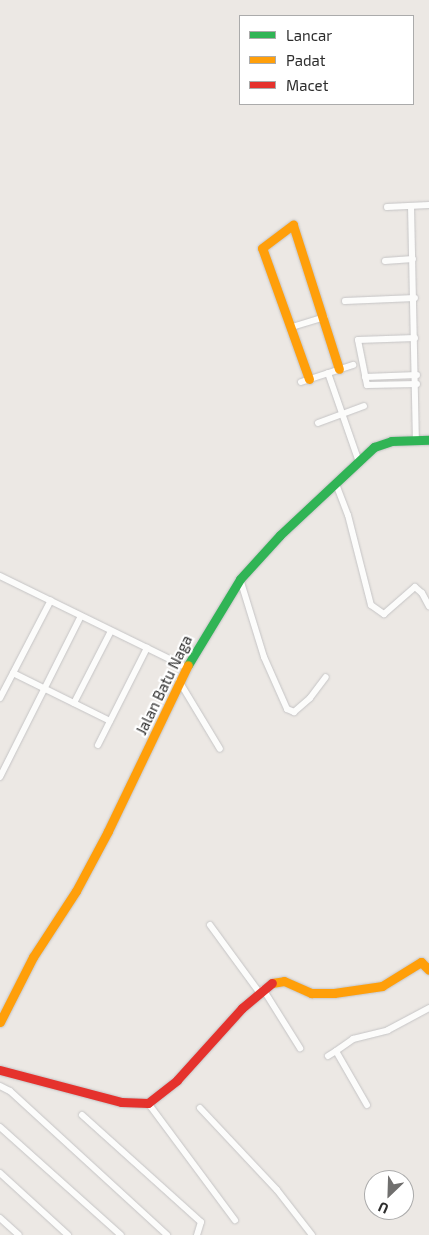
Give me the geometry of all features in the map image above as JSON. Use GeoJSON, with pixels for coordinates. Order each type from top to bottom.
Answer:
{"type":"FeatureCollection","features":[{"type":"Feature","properties":{"kind":"street"},"geometry":{"type":"LineString","coordinates":[[387,206],[429,206]]}},
{"type":"Feature","properties":{"kind":"street"},"geometry":{"type":"LineString","coordinates":[[411,206],[417,375],[416,440]]}},
{"type":"Feature","properties":{"kind":"street"},"geometry":{"type":"LineString","coordinates":[[339,369],[293,224],[262,248],[292,327],[305,381],[353,365]]}},
{"type":"Feature","properties":{"kind":"street"},"geometry":{"type":"LineString","coordinates":[[385,261],[414,259]]}},
{"type":"Feature","properties":{"kind":"street"},"geometry":{"type":"LineString","coordinates":[[345,300],[415,298]]}},
{"type":"Feature","properties":{"kind":"street"},"geometry":{"type":"LineString","coordinates":[[292,327],[324,318]]}},
{"type":"Feature","properties":{"kind":"street"},"geometry":{"type":"LineString","coordinates":[[416,338],[359,338],[368,386],[417,384]]}},
{"type":"Feature","properties":{"kind":"street"},"geometry":{"type":"LineString","coordinates":[[328,373],[341,415],[359,462]]}},
{"type":"Feature","properties":{"kind":"street"},"geometry":{"type":"LineString","coordinates":[[365,377],[417,375]]}},
{"type":"Feature","properties":{"kind":"street"},"geometry":{"type":"LineString","coordinates":[[318,423],[364,406]]}},
{"type":"Feature","properties":{"kind":"street","name":"Jalan Batu Naga"},"geometry":{"type":"LineString","coordinates":[[0,1022],[18,983],[76,891],[108,831],[186,667],[240,579],[280,535],[382,443],[429,440]]}},
{"type":"Feature","properties":{"kind":"street"},"geometry":{"type":"LineString","coordinates":[[336,484],[348,515],[370,605],[384,614],[415,587],[422,593],[429,606]]}},
{"type":"Feature","properties":{"kind":"street"},"geometry":{"type":"LineString","coordinates":[[0,576],[186,667]]}},
{"type":"Feature","properties":{"kind":"street"},"geometry":{"type":"LineString","coordinates":[[240,579],[264,657],[287,709],[294,712],[326,676]]}},
{"type":"Feature","properties":{"kind":"street"},"geometry":{"type":"LineString","coordinates":[[0,698],[51,600]]}},
{"type":"Feature","properties":{"kind":"street"},"geometry":{"type":"LineString","coordinates":[[0,777],[81,616]]}},
{"type":"Feature","properties":{"kind":"street"},"geometry":{"type":"LineString","coordinates":[[74,703],[110,631]]}},
{"type":"Feature","properties":{"kind":"street"},"geometry":{"type":"LineString","coordinates":[[98,745],[147,648]]}},
{"type":"Feature","properties":{"kind":"street"},"geometry":{"type":"LineString","coordinates":[[13,673],[110,721]]}},
{"type":"Feature","properties":{"kind":"street"},"geometry":{"type":"LineString","coordinates":[[179,681],[220,750]]}},
{"type":"Feature","properties":{"kind":"street"},"geometry":{"type":"LineString","coordinates":[[210,924],[261,990],[300,1048]]}},
{"type":"Feature","properties":{"kind":"street"},"geometry":{"type":"LineString","coordinates":[[0,1070],[121,1102],[148,1103],[177,1080],[261,990],[278,981],[311,993],[334,993],[382,986],[421,962],[429,970]]}},
{"type":"Feature","properties":{"kind":"street"},"geometry":{"type":"LineString","coordinates":[[328,1056],[353,1039],[388,1030],[429,1008]]}},
{"type":"Feature","properties":{"kind":"street"},"geometry":{"type":"LineString","coordinates":[[336,1051],[366,1105]]}},
{"type":"Feature","properties":{"kind":"street"},"geometry":{"type":"LineString","coordinates":[[0,1086],[10,1091],[167,1235]]}},
{"type":"Feature","properties":{"kind":"street"},"geometry":{"type":"LineString","coordinates":[[148,1103],[235,1220]]}},
{"type":"Feature","properties":{"kind":"street"},"geometry":{"type":"LineString","coordinates":[[200,1108],[277,1190],[312,1235]]}},
{"type":"Feature","properties":{"kind":"street"},"geometry":{"type":"LineString","coordinates":[[82,1114],[201,1222],[202,1227],[197,1235]]}},
{"type":"Feature","properties":{"kind":"street"},"geometry":{"type":"LineString","coordinates":[[0,1127],[122,1235]]}},
{"type":"Feature","properties":{"kind":"street"},"geometry":{"type":"LineString","coordinates":[[0,1173],[68,1235]]}},
{"type":"Feature","properties":{"kind":"street"},"geometry":{"type":"LineString","coordinates":[[0,1218],[19,1235]]}},
{"type":"Feature","properties":{"kind":"traffic: fast"},"geometry":{"type":"LineString","coordinates":[[188,665],[240,579],[280,535],[374,447],[391,441],[429,440]]}},
{"type":"Feature","properties":{"kind":"traffic: slow"},"geometry":{"type":"LineString","coordinates":[[309,379],[262,248],[293,225],[339,369]]}},
{"type":"Feature","properties":{"kind":"traffic: slow"},"geometry":{"type":"LineString","coordinates":[[0,1022],[33,957],[76,891],[108,831],[188,665]]}},
{"type":"Feature","properties":{"kind":"traffic: slow"},"geometry":{"type":"LineString","coordinates":[[272,983],[284,981],[311,993],[334,993],[382,986],[421,962],[429,970]]}},
{"type":"Feature","properties":{"kind":"traffic: jam"},"geometry":{"type":"LineString","coordinates":[[0,1070],[121,1102],[148,1103],[177,1080],[242,1008],[272,983]]}}]}
